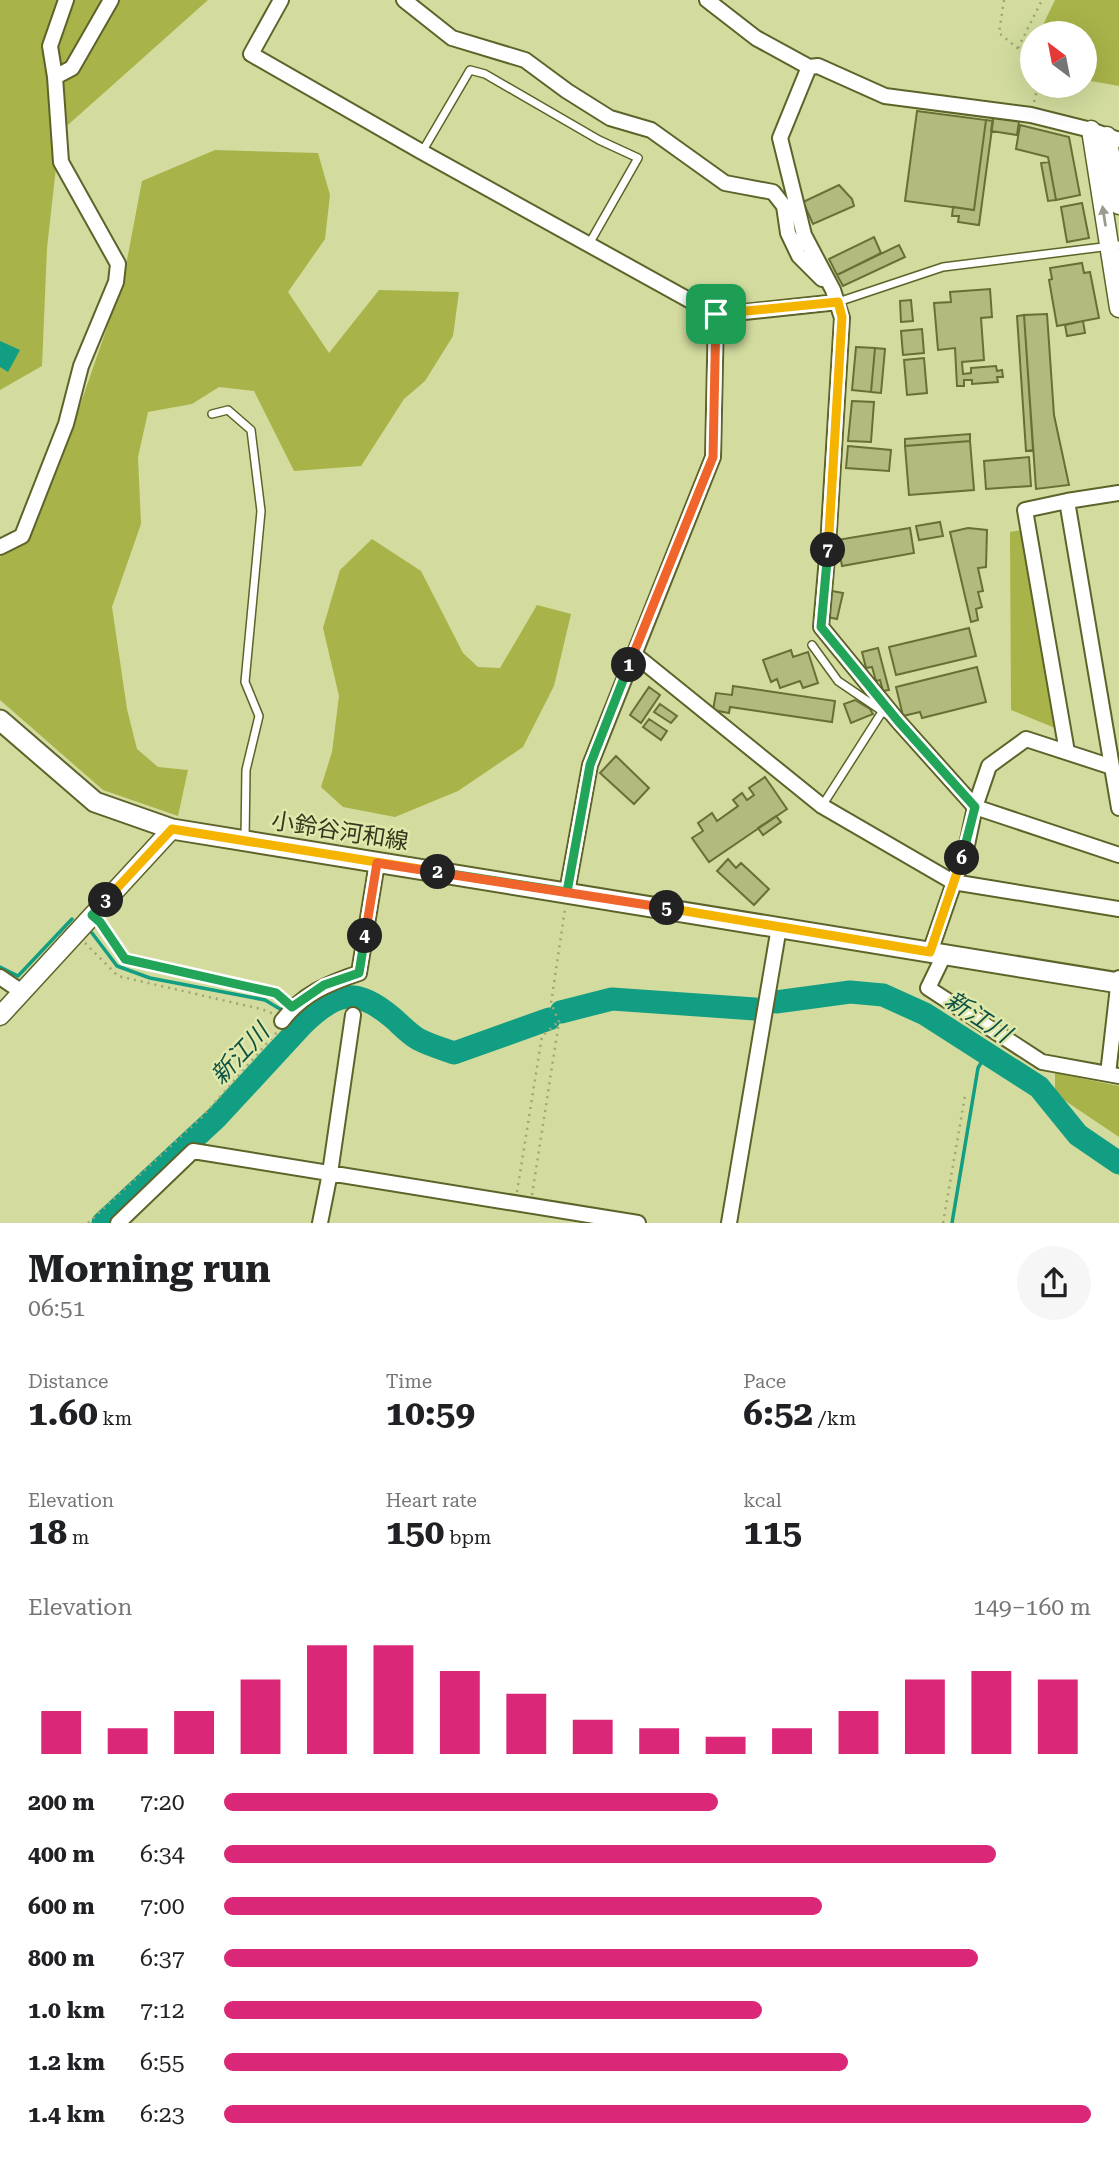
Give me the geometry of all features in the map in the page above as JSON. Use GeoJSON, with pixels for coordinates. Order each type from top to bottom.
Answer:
{"type":"FeatureCollection","features":[{"type":"Feature","properties":{"kind":"main road","name":"小鈴谷河和線"},"geometry":{"type":"LineString","coordinates":[[0,720],[95,802],[172,829],[1119,981]]}},
{"type":"Feature","properties":{"kind":"street"},"geometry":{"type":"LineString","coordinates":[[0,547],[22,536],[66,424],[81,366],[116,282],[118,264],[61,162],[50,46],[66,0]]}},
{"type":"Feature","properties":{"kind":"street"},"geometry":{"type":"LineString","coordinates":[[55,77],[72,68],[111,0]]}},
{"type":"Feature","properties":{"kind":"street"},"geometry":{"type":"LineString","coordinates":[[281,0],[251,54],[716,314],[835,296]]}},
{"type":"Feature","properties":{"kind":"street"},"geometry":{"type":"LineString","coordinates":[[404,0],[452,38],[525,60],[610,118],[650,130],[725,183],[773,192],[783,206],[788,233],[799,256],[835,296]]}},
{"type":"Feature","properties":{"kind":"street"},"geometry":{"type":"LineString","coordinates":[[707,0],[756,38],[809,67],[818,66],[885,96],[1031,115],[1106,135]]}},
{"type":"Feature","properties":{"kind":"street"},"geometry":{"type":"LineString","coordinates":[[809,67],[780,138],[804,235],[835,296],[842,317],[821,627],[898,721],[975,807],[1119,855]]}},
{"type":"Feature","properties":{"kind":"street"},"geometry":{"type":"LineString","coordinates":[[1106,135],[1119,205]]}},
{"type":"Feature","properties":{"kind":"street"},"geometry":{"type":"LineString","coordinates":[[1106,135],[1119,308]]}},
{"type":"Feature","properties":{"kind":"street"},"geometry":{"type":"LineString","coordinates":[[567,892],[590,765],[713,457],[716,314]]}},
{"type":"Feature","properties":{"kind":"street"},"geometry":{"type":"LineString","coordinates":[[1067,752],[1025,510],[1119,493]]}},
{"type":"Feature","properties":{"kind":"street"},"geometry":{"type":"LineString","coordinates":[[1067,501],[1119,808]]}},
{"type":"Feature","properties":{"kind":"street"},"geometry":{"type":"LineString","coordinates":[[634,654],[822,806],[953,882],[1119,909]]}},
{"type":"Feature","properties":{"kind":"street"},"geometry":{"type":"LineString","coordinates":[[1112,767],[1026,739],[989,766],[975,807],[967,845],[953,882],[928,988],[1042,1062],[1114,1075],[1119,981]]}},
{"type":"Feature","properties":{"kind":"street"},"geometry":{"type":"LineString","coordinates":[[0,1016],[172,829]]}},
{"type":"Feature","properties":{"kind":"street"},"geometry":{"type":"LineString","coordinates":[[282,1021],[292,1007],[324,985],[359,973],[377,863]]}},
{"type":"Feature","properties":{"kind":"street"},"geometry":{"type":"LineString","coordinates":[[729,1223],[779,927]]}},
{"type":"Feature","properties":{"kind":"street"},"geometry":{"type":"LineString","coordinates":[[0,977],[22,992]]}},
{"type":"Feature","properties":{"kind":"street"},"geometry":{"type":"LineString","coordinates":[[320,1223],[353,1015]]}},
{"type":"Feature","properties":{"kind":"street"},"geometry":{"type":"LineString","coordinates":[[118,1223],[194,1151],[638,1223]]}},
{"type":"Feature","properties":{"kind":"lane"},"geometry":{"type":"LineString","coordinates":[[422,152],[470,70],[485,74],[599,140],[638,158],[589,244]]}},
{"type":"Feature","properties":{"kind":"lane"},"geometry":{"type":"LineString","coordinates":[[835,296],[943,267],[1114,245]]}},
{"type":"Feature","properties":{"kind":"lane"},"geometry":{"type":"LineString","coordinates":[[212,414],[228,411],[251,430],[261,511],[245,682],[259,716],[246,770],[245,841]]}},
{"type":"Feature","properties":{"kind":"lane"},"geometry":{"type":"LineString","coordinates":[[812,645],[838,681],[898,721]]}},
{"type":"Feature","properties":{"kind":"lane"},"geometry":{"type":"LineString","coordinates":[[822,806],[882,712]]}},
{"type":"Feature","properties":{"kind":"path"},"geometry":{"type":"LineString","coordinates":[[1004,0],[999,33],[1018,48],[1042,0]]}},
{"type":"Feature","properties":{"kind":"path"},"geometry":{"type":"LineString","coordinates":[[1031,115],[1035,98]]}},
{"type":"Feature","properties":{"kind":"path"},"geometry":{"type":"LineString","coordinates":[[530,1205],[559,1022],[551,1003],[567,892]]}},
{"type":"Feature","properties":{"kind":"path"},"geometry":{"type":"LineString","coordinates":[[92,915],[100,922],[125,959],[276,993],[292,1007]]}},
{"type":"Feature","properties":{"kind":"path"},"geometry":{"type":"LineString","coordinates":[[76,933],[118,976],[261,1009],[271,1012],[283,1025],[202,1117],[88,1223]]}},
{"type":"Feature","properties":{"kind":"path"},"geometry":{"type":"LineString","coordinates":[[515,1203],[542,1036],[559,1022]]}},
{"type":"Feature","properties":{"kind":"path"},"geometry":{"type":"LineString","coordinates":[[943,1223],[965,1096]]}},
{"type":"Feature","properties":{"kind":"green space"},"geometry":{"type":"Polygon","coordinates":[[[0,0],[208,0],[60,132],[47,248],[42,366],[0,390],[0,0]]]}},
{"type":"Feature","properties":{"kind":"green space"},"geometry":{"type":"Polygon","coordinates":[[[1055,0],[1119,0],[1119,86],[1097,82],[1097,21],[1045,21],[1055,0]]]}},
{"type":"Feature","properties":{"kind":"green space"},"geometry":{"type":"Polygon","coordinates":[[[215,150],[318,153],[330,195],[325,239],[288,292],[329,353],[379,290],[459,292],[453,336],[425,381],[404,399],[361,466],[294,471],[254,391],[219,387],[192,404],[148,412],[138,457],[141,524],[112,607],[127,709],[137,749],[158,767],[188,770],[178,816],[103,790],[0,700],[0,557],[28,537],[75,420],[123,281],[142,181],[215,150]]]}},
{"type":"Feature","properties":{"kind":"green space"},"geometry":{"type":"Polygon","coordinates":[[[1021,530],[1055,728],[1011,710],[1010,532],[1021,530]]]}},
{"type":"Feature","properties":{"kind":"green space"},"geometry":{"type":"Polygon","coordinates":[[[372,539],[421,571],[463,653],[478,667],[500,668],[537,605],[571,614],[554,686],[523,747],[458,791],[395,817],[343,807],[321,787],[332,752],[339,696],[323,628],[340,570],[372,539]]]}},
{"type":"Feature","properties":{"kind":"green space"},"geometry":{"type":"Polygon","coordinates":[[[1055,1073],[1119,1086],[1119,1137],[1055,1094],[1055,1073]]]}},
{"type":"Feature","properties":{"kind":"water"},"geometry":{"type":"Polygon","coordinates":[[[0,341],[20,350],[8,372],[0,367],[0,341]]]}},
{"type":"Feature","properties":{"kind":"building"},"geometry":{"type":"Polygon","coordinates":[[[917,111],[986,120],[974,210],[905,201],[917,111]]]}},
{"type":"Feature","properties":{"kind":"building"},"geometry":{"type":"Polygon","coordinates":[[[993,117],[1019,121],[1017,135],[991,131],[993,117]]]}},
{"type":"Feature","properties":{"kind":"building"},"geometry":{"type":"Polygon","coordinates":[[[986,120],[993,121],[979,225],[958,222],[959,216],[952,216],[953,207],[974,210],[986,120]]]}},
{"type":"Feature","properties":{"kind":"building"},"geometry":{"type":"Polygon","coordinates":[[[1020,125],[1069,137],[1080,195],[1056,200],[1048,157],[1016,149],[1020,125]]]}},
{"type":"Feature","properties":{"kind":"building"},"geometry":{"type":"Polygon","coordinates":[[[1049,162],[1056,200],[1048,201],[1041,163],[1049,162]]]}},
{"type":"Feature","properties":{"kind":"building"},"geometry":{"type":"Polygon","coordinates":[[[839,185],[852,199],[854,206],[813,224],[803,202],[839,185]]]}},
{"type":"Feature","properties":{"kind":"building"},"geometry":{"type":"Polygon","coordinates":[[[1082,203],[1089,238],[1067,242],[1061,207],[1082,203]]]}},
{"type":"Feature","properties":{"kind":"building"},"geometry":{"type":"Polygon","coordinates":[[[874,237],[881,253],[837,275],[829,259],[874,237]]]}},
{"type":"Feature","properties":{"kind":"building"},"geometry":{"type":"Polygon","coordinates":[[[899,245],[905,257],[843,286],[837,275],[899,245]]]}},
{"type":"Feature","properties":{"kind":"building"},"geometry":{"type":"Polygon","coordinates":[[[1082,263],[1084,273],[1090,272],[1099,318],[1057,326],[1049,280],[1052,279],[1050,268],[1082,263]]]}},
{"type":"Feature","properties":{"kind":"building"},"geometry":{"type":"Polygon","coordinates":[[[990,289],[992,317],[981,318],[984,360],[962,362],[963,374],[971,373],[971,368],[996,366],[997,371],[1002,370],[1003,377],[997,377],[998,382],[972,384],[972,380],[964,380],[964,386],[957,386],[955,348],[938,350],[934,303],[951,302],[950,292],[990,289]]]}},
{"type":"Feature","properties":{"kind":"building"},"geometry":{"type":"Polygon","coordinates":[[[911,300],[913,321],[901,322],[900,301],[911,300]]]}},
{"type":"Feature","properties":{"kind":"building"},"geometry":{"type":"Polygon","coordinates":[[[1047,314],[1054,415],[1069,485],[1036,489],[1024,315],[1047,314]]]}},
{"type":"Feature","properties":{"kind":"building"},"geometry":{"type":"Polygon","coordinates":[[[1024,315],[1033,450],[1026,451],[1017,316],[1024,315]]]}},
{"type":"Feature","properties":{"kind":"building"},"geometry":{"type":"Polygon","coordinates":[[[1083,321],[1085,333],[1067,336],[1065,325],[1083,321]]]}},
{"type":"Feature","properties":{"kind":"building"},"geometry":{"type":"Polygon","coordinates":[[[922,329],[924,353],[903,355],[901,331],[922,329]]]}},
{"type":"Feature","properties":{"kind":"building"},"geometry":{"type":"Polygon","coordinates":[[[856,347],[875,348],[871,392],[852,390],[856,347]]]}},
{"type":"Feature","properties":{"kind":"building"},"geometry":{"type":"Polygon","coordinates":[[[875,348],[885,349],[881,393],[871,392],[875,348]]]}},
{"type":"Feature","properties":{"kind":"building"},"geometry":{"type":"Polygon","coordinates":[[[924,358],[927,393],[907,395],[904,360],[924,358]]]}},
{"type":"Feature","properties":{"kind":"building"},"geometry":{"type":"Polygon","coordinates":[[[852,401],[874,402],[871,442],[848,441],[852,401]]]}},
{"type":"Feature","properties":{"kind":"building"},"geometry":{"type":"Polygon","coordinates":[[[970,434],[970,441],[905,446],[905,439],[970,434]]]}},
{"type":"Feature","properties":{"kind":"building"},"geometry":{"type":"Polygon","coordinates":[[[970,441],[974,490],[909,495],[905,446],[970,441]]]}},
{"type":"Feature","properties":{"kind":"building"},"geometry":{"type":"Polygon","coordinates":[[[848,446],[891,450],[889,471],[846,468],[848,446]]]}},
{"type":"Feature","properties":{"kind":"building"},"geometry":{"type":"Polygon","coordinates":[[[1029,457],[1031,486],[986,489],[984,461],[1029,457]]]}},
{"type":"Feature","properties":{"kind":"building"},"geometry":{"type":"Polygon","coordinates":[[[940,522],[943,536],[919,540],[916,526],[940,522]]]}},
{"type":"Feature","properties":{"kind":"building"},"geometry":{"type":"Polygon","coordinates":[[[910,528],[914,553],[842,566],[837,540],[910,528]]]}},
{"type":"Feature","properties":{"kind":"building"},"geometry":{"type":"Polygon","coordinates":[[[968,528],[987,530],[986,567],[978,568],[983,591],[978,592],[982,607],[976,609],[978,620],[971,622],[950,532],[968,528]]]}},
{"type":"Feature","properties":{"kind":"building"},"geometry":{"type":"Polygon","coordinates":[[[832,591],[843,593],[837,619],[827,617],[832,591]]]}},
{"type":"Feature","properties":{"kind":"building"},"geometry":{"type":"Polygon","coordinates":[[[969,628],[976,656],[896,675],[889,647],[969,628]]]}},
{"type":"Feature","properties":{"kind":"building"},"geometry":{"type":"Polygon","coordinates":[[[878,648],[889,690],[883,691],[880,680],[876,681],[872,667],[866,668],[862,652],[878,648]]]}},
{"type":"Feature","properties":{"kind":"building"},"geometry":{"type":"Polygon","coordinates":[[[791,650],[793,657],[808,652],[818,683],[803,688],[800,681],[780,688],[777,679],[771,682],[763,660],[791,650]]]}},
{"type":"Feature","properties":{"kind":"building"},"geometry":{"type":"Polygon","coordinates":[[[977,667],[986,702],[922,718],[920,712],[903,716],[896,687],[977,667]]]}},
{"type":"Feature","properties":{"kind":"building"},"geometry":{"type":"Polygon","coordinates":[[[733,686],[835,701],[832,722],[730,707],[729,713],[713,710],[716,693],[732,695],[733,686]]]}},
{"type":"Feature","properties":{"kind":"building"},"geometry":{"type":"Polygon","coordinates":[[[649,687],[660,695],[641,723],[630,715],[649,687]]]}},
{"type":"Feature","properties":{"kind":"building"},"geometry":{"type":"Polygon","coordinates":[[[855,700],[870,709],[873,714],[851,723],[844,704],[855,700]]]}},
{"type":"Feature","properties":{"kind":"building"},"geometry":{"type":"Polygon","coordinates":[[[660,704],[677,716],[671,723],[654,712],[660,704]]]}},
{"type":"Feature","properties":{"kind":"building"},"geometry":{"type":"Polygon","coordinates":[[[649,719],[667,731],[661,740],[643,727],[649,719]]]}},
{"type":"Feature","properties":{"kind":"building"},"geometry":{"type":"Polygon","coordinates":[[[616,756],[649,788],[634,804],[600,773],[616,756]]]}},
{"type":"Feature","properties":{"kind":"building"},"geometry":{"type":"Polygon","coordinates":[[[765,777],[787,809],[709,862],[692,838],[703,831],[698,823],[712,813],[717,821],[738,806],[733,800],[742,793],[747,800],[754,795],[749,788],[765,777]]]}},
{"type":"Feature","properties":{"kind":"building"},"geometry":{"type":"Polygon","coordinates":[[[776,816],[781,822],[763,835],[758,828],[776,816]]]}},
{"type":"Feature","properties":{"kind":"building"},"geometry":{"type":"Polygon","coordinates":[[[728,859],[736,868],[741,863],[769,889],[754,905],[717,871],[728,859]]]}},
{"type":"Feature","properties":{"kind":"waterway"},"geometry":{"type":"LineString","coordinates":[[0,967],[18,976],[72,919]]}},
{"type":"Feature","properties":{"kind":"waterway"},"geometry":{"type":"LineString","coordinates":[[92,933],[117,966],[150,978],[265,1000],[280,1009]]}},
{"type":"Feature","properties":{"kind":"waterway","name":"新江川"},"geometry":{"type":"LineString","coordinates":[[776,1002],[850,992],[883,995],[925,1014],[1039,1087],[1078,1135],[1119,1163]]}},
{"type":"Feature","properties":{"kind":"waterway","name":"新江川"},"geometry":{"type":"LineString","coordinates":[[103,1223],[217,1117],[303,1024],[336,1000],[357,997],[368,1001],[393,1018],[411,1035],[454,1053],[549,1019]]}},
{"type":"Feature","properties":{"kind":"waterway","name":"新江川"},"geometry":{"type":"LineString","coordinates":[[561,1012],[612,999],[755,1009]]}},
{"type":"Feature","properties":{"kind":"waterway"},"geometry":{"type":"LineString","coordinates":[[293,1018],[303,1024]]}},
{"type":"Feature","properties":{"kind":"waterway"},"geometry":{"type":"LineString","coordinates":[[952,1223],[978,1068],[987,1053]]}},
{"type":"Feature","properties":{"kind":"route"},"geometry":{"type":"LineString","coordinates":[[838,302],[842,317],[821,627],[898,721],[975,807],[967,845],[930,952],[377,863],[359,973],[324,985],[292,1007],[276,993],[125,959],[100,922],[92,915],[172,829],[567,892],[590,765],[713,457],[716,314],[838,302]]}}]}
